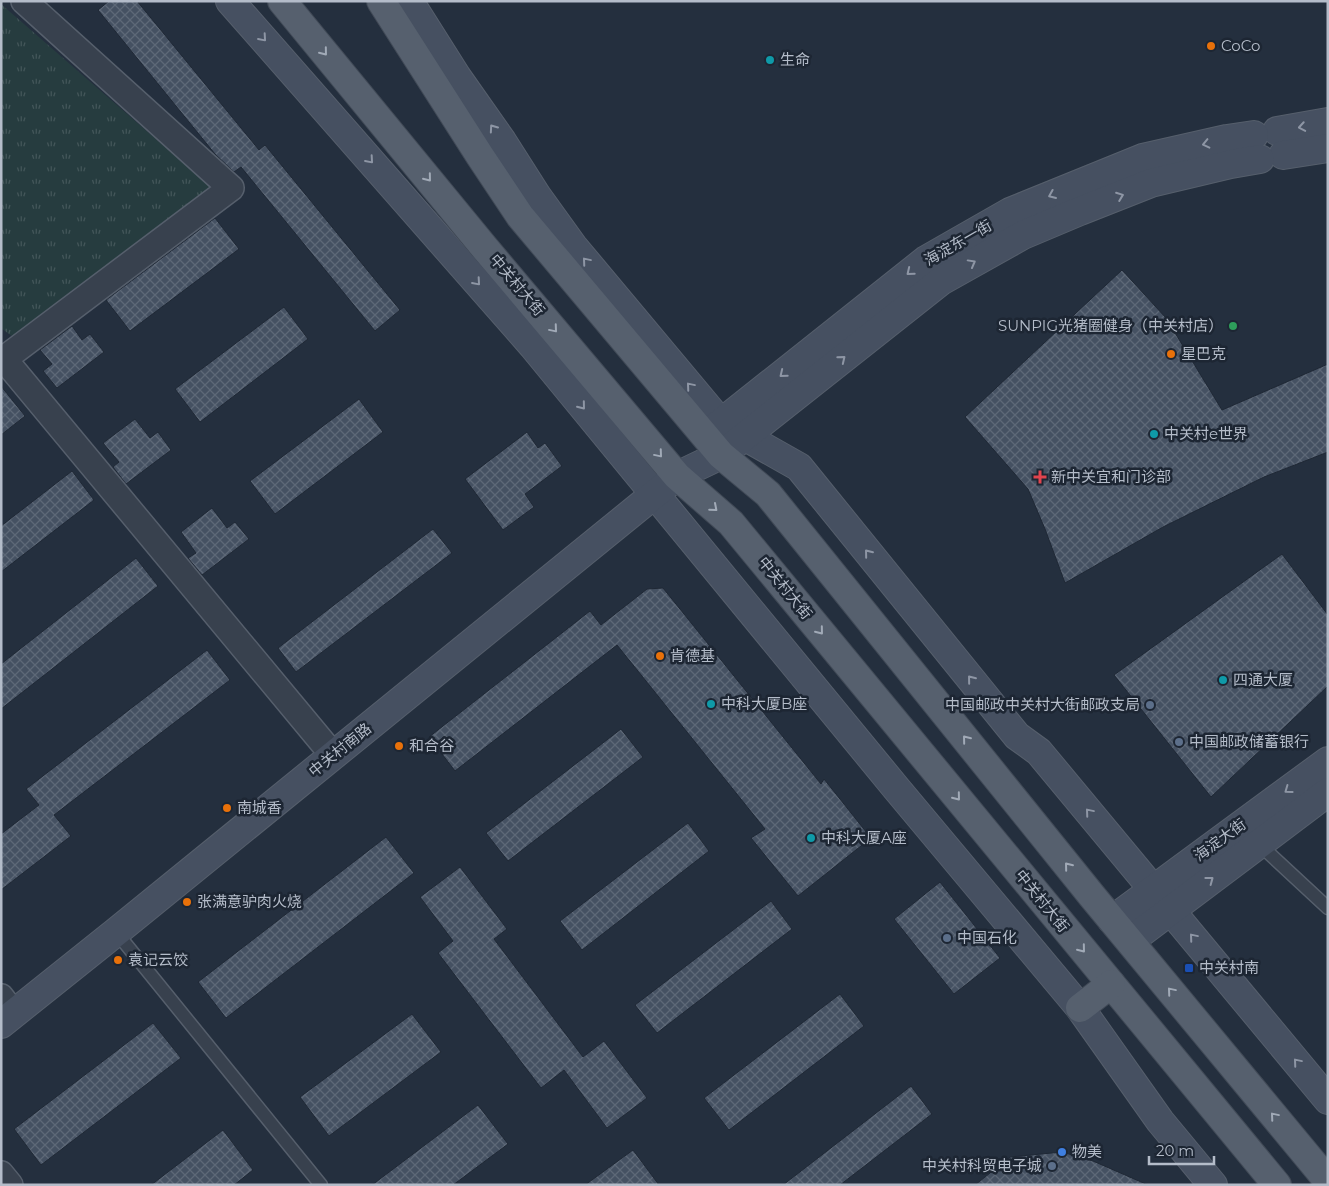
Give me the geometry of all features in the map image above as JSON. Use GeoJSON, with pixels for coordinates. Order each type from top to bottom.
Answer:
{"type":"FeatureCollection","features":[{"type":"Feature","properties":{"kind":"main road"},"geometry":{"type":"LineString","coordinates":[[382,1],[520,216],[716,438],[768,494],[1112,920],[1328,1181]]}},
{"type":"Feature","properties":{"kind":"main road","name":"中关村大街"},"geometry":{"type":"LineString","coordinates":[[287,4],[484,247],[677,476],[731,523],[1277,1185]]}},
{"type":"Feature","properties":{"kind":"main road"},"geometry":{"type":"LineString","coordinates":[[1080,1008],[1111,984]]}},
{"type":"Feature","properties":{"kind":"street"},"geometry":{"type":"LineString","coordinates":[[24,1],[231,188],[4,359],[333,755]]}},
{"type":"Feature","properties":{"kind":"street","name":"中关村大街"},"geometry":{"type":"LineString","coordinates":[[230,1],[533,346],[1080,1008],[1160,1120],[1213,1185]]}},
{"type":"Feature","properties":{"kind":"street"},"geometry":{"type":"LineString","coordinates":[[409,1],[457,77],[502,141],[537,196],[716,438]]}},
{"type":"Feature","properties":{"kind":"street","name":"海淀东一街"},"geometry":{"type":"LineString","coordinates":[[716,438],[745,437],[941,281],[1023,235],[1151,183],[1231,164],[1268,145],[1328,122]]}},
{"type":"Feature","properties":{"kind":"street","name":"海淀东一街"},"geometry":{"type":"LineString","coordinates":[[716,438],[926,260],[1010,212],[1144,158],[1228,139],[1268,145],[1328,148]]}},
{"type":"Feature","properties":{"kind":"street"},"geometry":{"type":"LineString","coordinates":[[745,437],[799,467],[1018,736],[1039,752],[1328,1100]]}},
{"type":"Feature","properties":{"kind":"street","name":"中关村南路"},"geometry":{"type":"LineString","coordinates":[[5,1012],[116,932],[677,476],[716,438]]}},
{"type":"Feature","properties":{"kind":"street","name":"海淀大街"},"geometry":{"type":"LineString","coordinates":[[1112,920],[1328,761]]}},
{"type":"Feature","properties":{"kind":"street","name":"海淀大街"},"geometry":{"type":"LineString","coordinates":[[1130,941],[1328,792]]}},
{"type":"Feature","properties":{"kind":"street"},"geometry":{"type":"LineString","coordinates":[[1,1174],[10,1185]]}},
{"type":"Feature","properties":{"kind":"lane"},"geometry":{"type":"LineString","coordinates":[[1259,844],[1328,908]]}},
{"type":"Feature","properties":{"kind":"lane"},"geometry":{"type":"LineString","coordinates":[[116,932],[321,1185]]}},
{"type":"Feature","properties":{"kind":"green space"},"geometry":{"type":"Polygon","coordinates":[[[1,4],[212,188],[13,337],[1,328],[1,4]]]}},
{"type":"Feature","properties":{"kind":"building"},"geometry":{"type":"Polygon","coordinates":[[[109,1],[137,1],[259,150],[265,145],[400,310],[375,331],[241,167],[234,172],[215,154],[98,10],[109,1]]]}},
{"type":"Feature","properties":{"kind":"building"},"geometry":{"type":"Polygon","coordinates":[[[215,218],[239,249],[130,331],[106,300],[215,218]]]}},
{"type":"Feature","properties":{"kind":"building","name":"中关村e世界"},"geometry":{"type":"Polygon","coordinates":[[[1122,270],[1166,318],[1222,410],[1328,364],[1328,452],[1264,477],[1163,527],[1065,583],[1028,489],[965,417],[1122,270]]]}},
{"type":"Feature","properties":{"kind":"building"},"geometry":{"type":"Polygon","coordinates":[[[284,307],[308,339],[200,422],[175,389],[284,307]]]}},
{"type":"Feature","properties":{"kind":"building"},"geometry":{"type":"Polygon","coordinates":[[[72,326],[82,340],[90,334],[104,352],[57,388],[43,371],[52,364],[40,350],[72,326]]]}},
{"type":"Feature","properties":{"kind":"building"},"geometry":{"type":"Polygon","coordinates":[[[1,386],[25,416],[1,435],[1,386]]]}},
{"type":"Feature","properties":{"kind":"building"},"geometry":{"type":"Polygon","coordinates":[[[359,399],[383,432],[275,514],[250,481],[359,399]]]}},
{"type":"Feature","properties":{"kind":"building"},"geometry":{"type":"Polygon","coordinates":[[[135,419],[150,438],[158,432],[171,450],[126,484],[113,467],[119,462],[103,443],[135,419]]]}},
{"type":"Feature","properties":{"kind":"building"},"geometry":{"type":"Polygon","coordinates":[[[527,432],[538,448],[545,443],[562,466],[525,494],[534,507],[503,530],[465,479],[527,432]]]}},
{"type":"Feature","properties":{"kind":"building"},"geometry":{"type":"Polygon","coordinates":[[[72,471],[94,500],[1,572],[1,526],[72,471]]]}},
{"type":"Feature","properties":{"kind":"building"},"geometry":{"type":"Polygon","coordinates":[[[212,508],[227,528],[235,522],[249,539],[202,575],[188,558],[196,553],[181,532],[212,508]]]}},
{"type":"Feature","properties":{"kind":"building"},"geometry":{"type":"Polygon","coordinates":[[[433,529],[452,553],[296,672],[278,648],[433,529]]]}},
{"type":"Feature","properties":{"kind":"building","name":"四通大厦"},"geometry":{"type":"Polygon","coordinates":[[[1282,554],[1328,615],[1328,686],[1211,797],[1114,675],[1282,554]]]}},
{"type":"Feature","properties":{"kind":"building"},"geometry":{"type":"Polygon","coordinates":[[[136,558],[158,586],[1,709],[1,664],[136,558]]]}},
{"type":"Feature","properties":{"kind":"building"},"geometry":{"type":"Polygon","coordinates":[[[663,588],[821,784],[824,779],[871,838],[798,896],[751,838],[765,829],[617,645],[455,771],[429,737],[590,611],[601,625],[647,589],[663,588]]]}},
{"type":"Feature","properties":{"kind":"building"},"geometry":{"type":"Polygon","coordinates":[[[207,650],[230,680],[54,815],[71,836],[1,890],[1,834],[39,805],[26,789],[207,650]]]}},
{"type":"Feature","properties":{"kind":"building"},"geometry":{"type":"Polygon","coordinates":[[[621,729],[643,757],[508,861],[486,833],[621,729]]]}},
{"type":"Feature","properties":{"kind":"building"},"geometry":{"type":"Polygon","coordinates":[[[688,823],[709,851],[582,950],[560,921],[688,823]]]}},
{"type":"Feature","properties":{"kind":"building"},"geometry":{"type":"Polygon","coordinates":[[[386,837],[414,873],[226,1018],[198,982],[386,837]]]}},
{"type":"Feature","properties":{"kind":"building"},"geometry":{"type":"Polygon","coordinates":[[[460,867],[507,929],[494,939],[583,1057],[604,1041],[647,1098],[607,1128],[564,1070],[541,1088],[438,953],[453,941],[420,897],[460,867]]]}},
{"type":"Feature","properties":{"kind":"building","name":"中国石化"},"geometry":{"type":"Polygon","coordinates":[[[940,882],[1000,958],[954,994],[894,919],[940,882]]]}},
{"type":"Feature","properties":{"kind":"building"},"geometry":{"type":"Polygon","coordinates":[[[771,901],[792,929],[657,1033],[635,1005],[771,901]]]}},
{"type":"Feature","properties":{"kind":"building"},"geometry":{"type":"Polygon","coordinates":[[[840,994],[864,1026],[729,1130],[704,1098],[840,994]]]}},
{"type":"Feature","properties":{"kind":"building"},"geometry":{"type":"Polygon","coordinates":[[[412,1014],[441,1052],[329,1136],[300,1097],[412,1014]]]}},
{"type":"Feature","properties":{"kind":"building"},"geometry":{"type":"Polygon","coordinates":[[[153,1023],[181,1058],[41,1165],[14,1129],[153,1023]]]}},
{"type":"Feature","properties":{"kind":"building"},"geometry":{"type":"Polygon","coordinates":[[[911,1086],[932,1114],[840,1185],[783,1185],[911,1086]]]}},
{"type":"Feature","properties":{"kind":"building"},"geometry":{"type":"Polygon","coordinates":[[[478,1105],[508,1144],[453,1185],[372,1185],[478,1105]]]}},
{"type":"Feature","properties":{"kind":"building"},"geometry":{"type":"Polygon","coordinates":[[[223,1130],[253,1170],[234,1185],[151,1185],[223,1130]]]}},
{"type":"Feature","properties":{"kind":"building"},"geometry":{"type":"Polygon","coordinates":[[[633,1150],[659,1185],[585,1185],[633,1150]]]}},
{"type":"Feature","properties":{"kind":"building","name":"中关村科贸电子城"},"geometry":{"type":"Polygon","coordinates":[[[1062,1152],[1093,1161],[1148,1185],[975,1185],[1010,1157],[1062,1152]]]}},
{"type":"Feature","properties":{"kind":"place","name":"CoCo"},"geometry":{"type":"Point","coordinates":[1211,46]}},
{"type":"Feature","properties":{"kind":"place","name":"生命"},"geometry":{"type":"Point","coordinates":[770,60]}},
{"type":"Feature","properties":{"kind":"place","name":"SUNPIG光猪圈健身（中关村店）"},"geometry":{"type":"Point","coordinates":[1233,326]}},
{"type":"Feature","properties":{"kind":"place","name":"星巴克"},"geometry":{"type":"Point","coordinates":[1171,354]}},
{"type":"Feature","properties":{"kind":"place","name":"中关村e世界"},"geometry":{"type":"Point","coordinates":[1154,434]}},
{"type":"Feature","properties":{"kind":"place","name":"新中关宜和门诊部"},"geometry":{"type":"Point","coordinates":[1040,477]}},
{"type":"Feature","properties":{"kind":"place","name":"肯德基"},"geometry":{"type":"Point","coordinates":[660,656]}},
{"type":"Feature","properties":{"kind":"place","name":"四通大厦"},"geometry":{"type":"Point","coordinates":[1223,680]}},
{"type":"Feature","properties":{"kind":"place","name":"中科大厦B座"},"geometry":{"type":"Point","coordinates":[711,704]}},
{"type":"Feature","properties":{"kind":"place","name":"中国邮政中关村大街邮政支局"},"geometry":{"type":"Point","coordinates":[1150,705]}},
{"type":"Feature","properties":{"kind":"place","name":"中国邮政储蓄银行"},"geometry":{"type":"Point","coordinates":[1179,742]}},
{"type":"Feature","properties":{"kind":"place","name":"和合谷"},"geometry":{"type":"Point","coordinates":[399,746]}},
{"type":"Feature","properties":{"kind":"place","name":"南城香"},"geometry":{"type":"Point","coordinates":[227,808]}},
{"type":"Feature","properties":{"kind":"place","name":"中科大厦A座"},"geometry":{"type":"Point","coordinates":[811,838]}},
{"type":"Feature","properties":{"kind":"place","name":"张满意驴肉火烧"},"geometry":{"type":"Point","coordinates":[187,902]}},
{"type":"Feature","properties":{"kind":"place","name":"中国石化"},"geometry":{"type":"Point","coordinates":[947,938]}},
{"type":"Feature","properties":{"kind":"place","name":"袁记云饺"},"geometry":{"type":"Point","coordinates":[118,960]}},
{"type":"Feature","properties":{"kind":"place","name":"中关村南"},"geometry":{"type":"Point","coordinates":[1189,968]}},
{"type":"Feature","properties":{"kind":"place","name":"物美"},"geometry":{"type":"Point","coordinates":[1062,1152]}},
{"type":"Feature","properties":{"kind":"place","name":"中关村科贸电子城"},"geometry":{"type":"Point","coordinates":[1052,1166]}}]}
